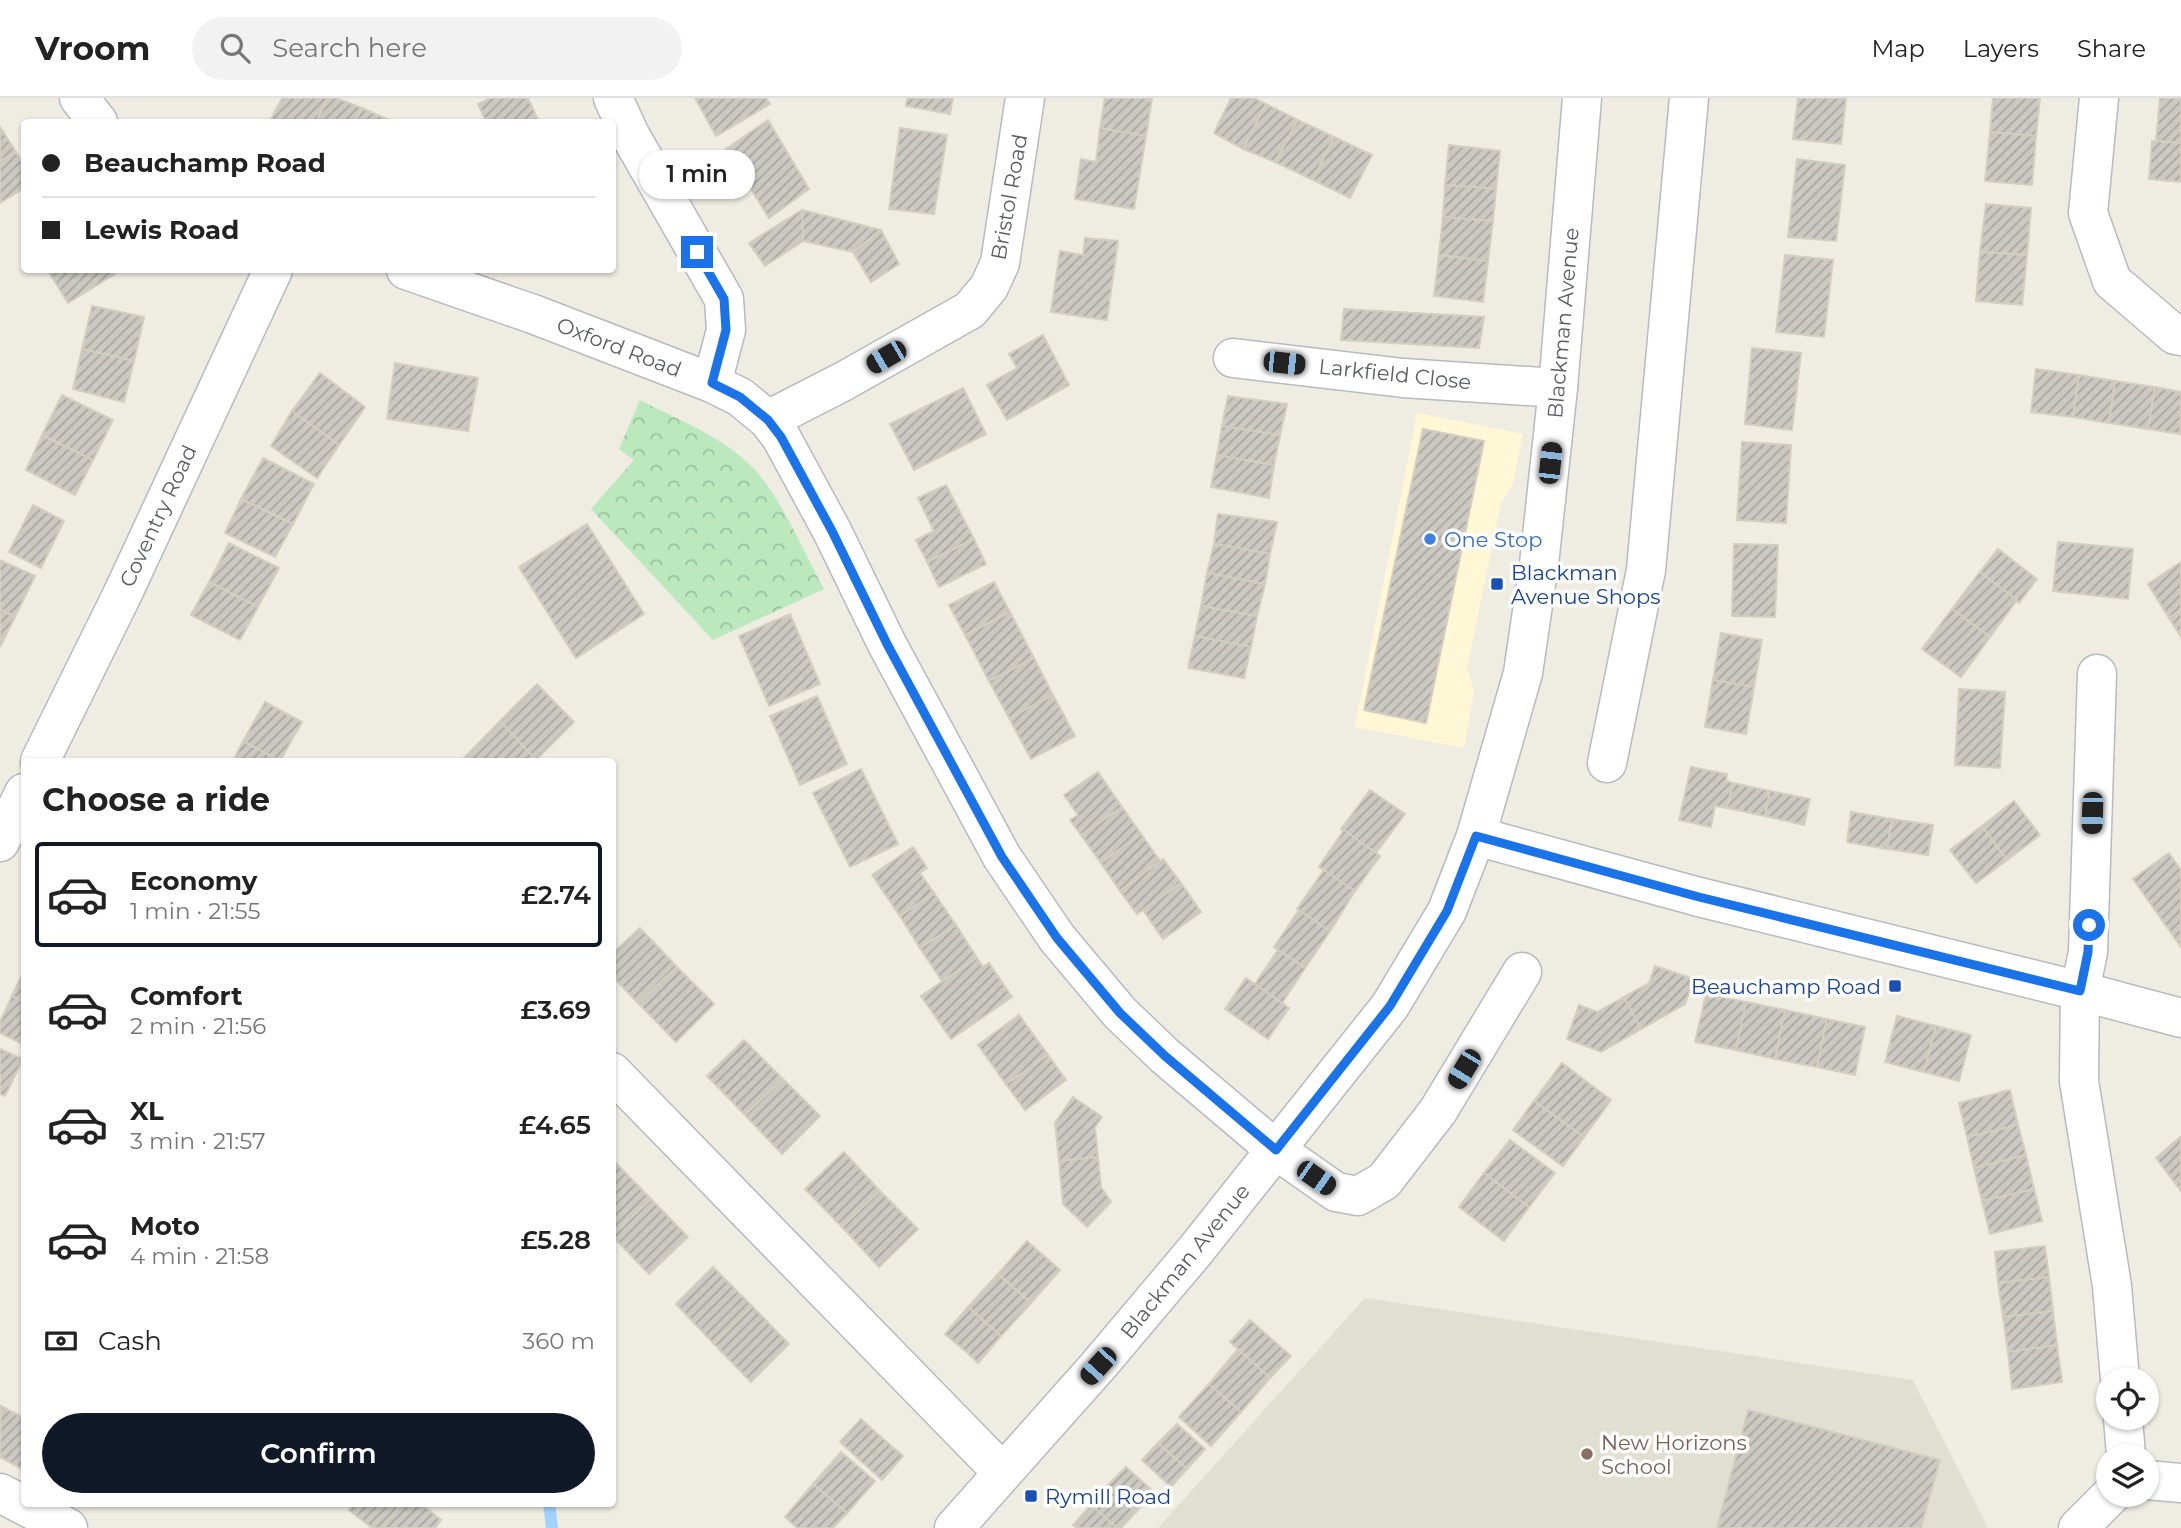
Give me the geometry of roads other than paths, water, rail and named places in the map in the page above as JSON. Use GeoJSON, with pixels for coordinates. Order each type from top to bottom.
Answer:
{"type":"FeatureCollection","features":[{"type":"Feature","properties":{"kind":"street"},"geometry":{"type":"LineString","coordinates":[[79,98],[96,119]]}},
{"type":"Feature","properties":{"kind":"street"},"geometry":{"type":"LineString","coordinates":[[613,98],[630,135],[724,299],[726,330],[712,383]]}},
{"type":"Feature","properties":{"kind":"street","name":"Bristol Road"},"geometry":{"type":"LineString","coordinates":[[768,420],[970,310],[989,287],[1000,263],[1026,98]]}},
{"type":"Feature","properties":{"kind":"street","name":"Blackman Avenue"},"geometry":{"type":"LineString","coordinates":[[954,1528],[1098,1366],[1276,1150],[1390,1006],[1447,911],[1476,836],[1522,673],[1539,564],[1558,388],[1582,98]]}},
{"type":"Feature","properties":{"kind":"street"},"geometry":{"type":"LineString","coordinates":[[1607,763],[1646,570],[1689,98]]}},
{"type":"Feature","properties":{"kind":"street"},"geometry":{"type":"LineString","coordinates":[[2099,98],[2088,212],[2112,281],[2175,335],[2181,336]]}},
{"type":"Feature","properties":{"kind":"street","name":"Coventry Road"},"geometry":{"type":"LineString","coordinates":[[41,758],[122,595],[272,273]]}},
{"type":"Feature","properties":{"kind":"street","name":"Oxford Road"},"geometry":{"type":"LineString","coordinates":[[416,273],[533,314],[712,383],[740,397],[768,420],[781,437],[826,519],[887,644],[1002,857],[1057,938],[1120,1013],[1165,1056],[1276,1150]]}},
{"type":"Feature","properties":{"kind":"street","name":"Larkfield Close"},"geometry":{"type":"LineString","coordinates":[[1233,358],[1403,378],[1558,388]]}},
{"type":"Feature","properties":{"kind":"street"},"geometry":{"type":"LineString","coordinates":[[2097,674],[2088,952],[2080,991],[2079,1081],[2112,1286],[2119,1367]]}},
{"type":"Feature","properties":{"kind":"street"},"geometry":{"type":"LineString","coordinates":[[0,842],[21,799]]}},
{"type":"Feature","properties":{"kind":"street"},"geometry":{"type":"LineString","coordinates":[[1476,836],[1699,897],[2181,1018]]}},
{"type":"Feature","properties":{"kind":"street"},"geometry":{"type":"LineString","coordinates":[[1276,1150],[1336,1192],[1358,1196],[1384,1181],[1438,1111],[1522,972]]}},
{"type":"Feature","properties":{"kind":"street"},"geometry":{"type":"LineString","coordinates":[[616,1076],[1002,1472]]}},
{"type":"Feature","properties":{"kind":"street"},"geometry":{"type":"LineString","coordinates":[[2159,1481],[2181,1483]]}},
{"type":"Feature","properties":{"kind":"street"},"geometry":{"type":"LineString","coordinates":[[0,1493],[21,1504]]}},
{"type":"Feature","properties":{"kind":"street"},"geometry":{"type":"LineString","coordinates":[[27,1507],[68,1528]]}},
{"type":"Feature","properties":{"kind":"street"},"geometry":{"type":"LineString","coordinates":[[2078,1528],[2099,1507]]}},
{"type":"Feature","properties":{"kind":"waterway"},"geometry":{"type":"LineString","coordinates":[[549,1507],[552,1528]]}},
{"type":"Feature","properties":{"kind":"place","name":"One Stop"},"geometry":{"type":"Point","coordinates":[1430,539]}},
{"type":"Feature","properties":{"kind":"place","name":"Blackman Avenue Shops"},"geometry":{"type":"Point","coordinates":[1497,584]}},
{"type":"Feature","properties":{"kind":"place","name":"Beauchamp Road"},"geometry":{"type":"Point","coordinates":[1895,986]}},
{"type":"Feature","properties":{"kind":"place","name":"New Horizons School"},"geometry":{"type":"Point","coordinates":[1587,1454]}},
{"type":"Feature","properties":{"kind":"place","name":"Rymill Road"},"geometry":{"type":"Point","coordinates":[1031,1496]}}]}
